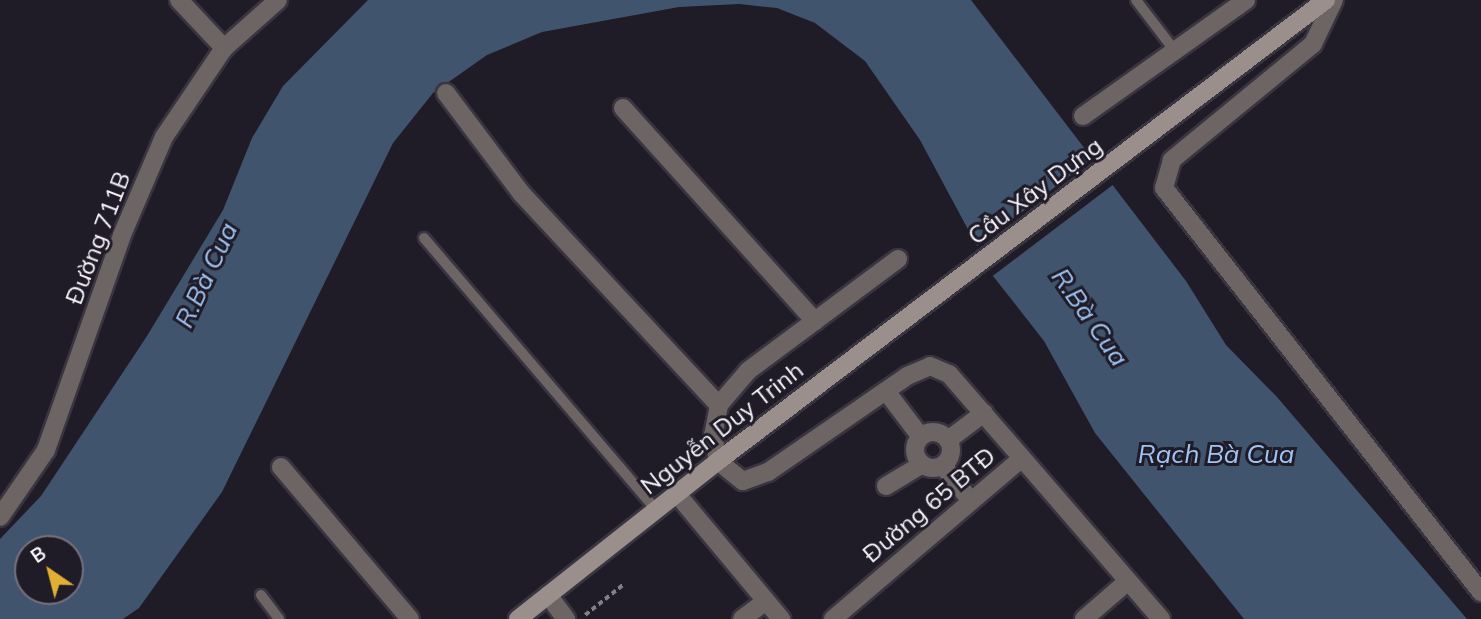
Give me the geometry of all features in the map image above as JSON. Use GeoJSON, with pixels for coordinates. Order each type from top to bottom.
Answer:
{"type":"FeatureCollection","features":[{"type":"Feature","properties":{"kind":"main road","name":"Cầu Xây Dựng"},"geometry":{"type":"LineString","coordinates":[[958,279],[1326,0]]}},
{"type":"Feature","properties":{"kind":"main road","name":"Nguyễn Duy Trinh"},"geometry":{"type":"LineString","coordinates":[[518,619],[718,461],[958,279]]}},
{"type":"Feature","properties":{"kind":"street"},"geometry":{"type":"LineString","coordinates":[[179,0],[224,48]]}},
{"type":"Feature","properties":{"kind":"street","name":"Đường 711B"},"geometry":{"type":"LineString","coordinates":[[0,517],[46,450],[122,235],[164,138],[224,48],[278,0]]}},
{"type":"Feature","properties":{"kind":"street"},"geometry":{"type":"LineString","coordinates":[[1083,116],[1246,0]]}},
{"type":"Feature","properties":{"kind":"street"},"geometry":{"type":"LineString","coordinates":[[1334,0],[1313,44],[1172,160],[1164,188],[1481,592]]}},
{"type":"Feature","properties":{"kind":"street"},"geometry":{"type":"LineString","coordinates":[[446,93],[521,193],[719,405]]}},
{"type":"Feature","properties":{"kind":"street"},"geometry":{"type":"LineString","coordinates":[[622,108],[815,321]]}},
{"type":"Feature","properties":{"kind":"street"},"geometry":{"type":"LineString","coordinates":[[898,259],[748,371],[719,405],[713,435],[718,461],[743,481],[768,472],[886,391],[930,366],[949,374],[1022,458]]}},
{"type":"Feature","properties":{"kind":"street"},"geometry":{"type":"LineString","coordinates":[[886,391],[920,436]]}},
{"type":"Feature","properties":{"kind":"street"},"geometry":{"type":"LineString","coordinates":[[948,440],[984,413]]}},
{"type":"Feature","properties":{"kind":"street"},"geometry":{"type":"LineString","coordinates":[[940,433],[948,440],[949,459],[943,466],[932,469],[921,465],[915,456],[920,436],[940,433]]}},
{"type":"Feature","properties":{"kind":"street","name":"Đường 65 BTĐ"},"geometry":{"type":"LineString","coordinates":[[833,619],[1022,458],[1161,619]]}},
{"type":"Feature","properties":{"kind":"street"},"geometry":{"type":"LineString","coordinates":[[886,486],[921,465]]}},
{"type":"Feature","properties":{"kind":"street"},"geometry":{"type":"LineString","coordinates":[[943,466],[971,501]]}},
{"type":"Feature","properties":{"kind":"street"},"geometry":{"type":"LineString","coordinates":[[281,467],[410,619]]}},
{"type":"Feature","properties":{"kind":"street"},"geometry":{"type":"LineString","coordinates":[[677,494],[781,619]]}},
{"type":"Feature","properties":{"kind":"street"},"geometry":{"type":"LineString","coordinates":[[1084,619],[1128,581]]}},
{"type":"Feature","properties":{"kind":"street"},"geometry":{"type":"LineString","coordinates":[[548,596],[566,619]]}},
{"type":"Feature","properties":{"kind":"street"},"geometry":{"type":"LineString","coordinates":[[742,619],[766,601]]}},
{"type":"Feature","properties":{"kind":"lane"},"geometry":{"type":"LineString","coordinates":[[1136,0],[1175,51]]}},
{"type":"Feature","properties":{"kind":"lane"},"geometry":{"type":"LineString","coordinates":[[424,238],[656,510]]}},
{"type":"Feature","properties":{"kind":"lane"},"geometry":{"type":"LineString","coordinates":[[261,595],[279,619]]}},
{"type":"Feature","properties":{"kind":"path"},"geometry":{"type":"LineString","coordinates":[[579,619],[624,584]]}},
{"type":"Feature","properties":{"kind":"water","name":"Rạch Bà Cua"},"geometry":{"type":"Polygon","coordinates":[[[368,0],[971,0],[1186,281],[1226,345],[1277,397],[1467,619],[1244,619],[1095,433],[1044,341],[993,276],[920,140],[865,61],[815,23],[777,8],[739,4],[679,7],[542,32],[487,55],[433,93],[393,143],[222,492],[139,608],[123,619],[0,619],[0,539],[41,496],[147,336],[223,210],[252,138],[283,86],[368,0]]]}},
{"type":"Feature","properties":{"kind":"pier"},"geometry":{"type":"Polygon","coordinates":[[[1095,157],[1114,184],[990,278],[973,249],[1095,157]]]}},
{"type":"Feature","properties":{"kind":"water label","name":"R.Bà Cua"},"geometry":{"type":"Point","coordinates":[206,275]}},
{"type":"Feature","properties":{"kind":"water label","name":"R.Bà Cua"},"geometry":{"type":"Point","coordinates":[1090,317]}}]}
